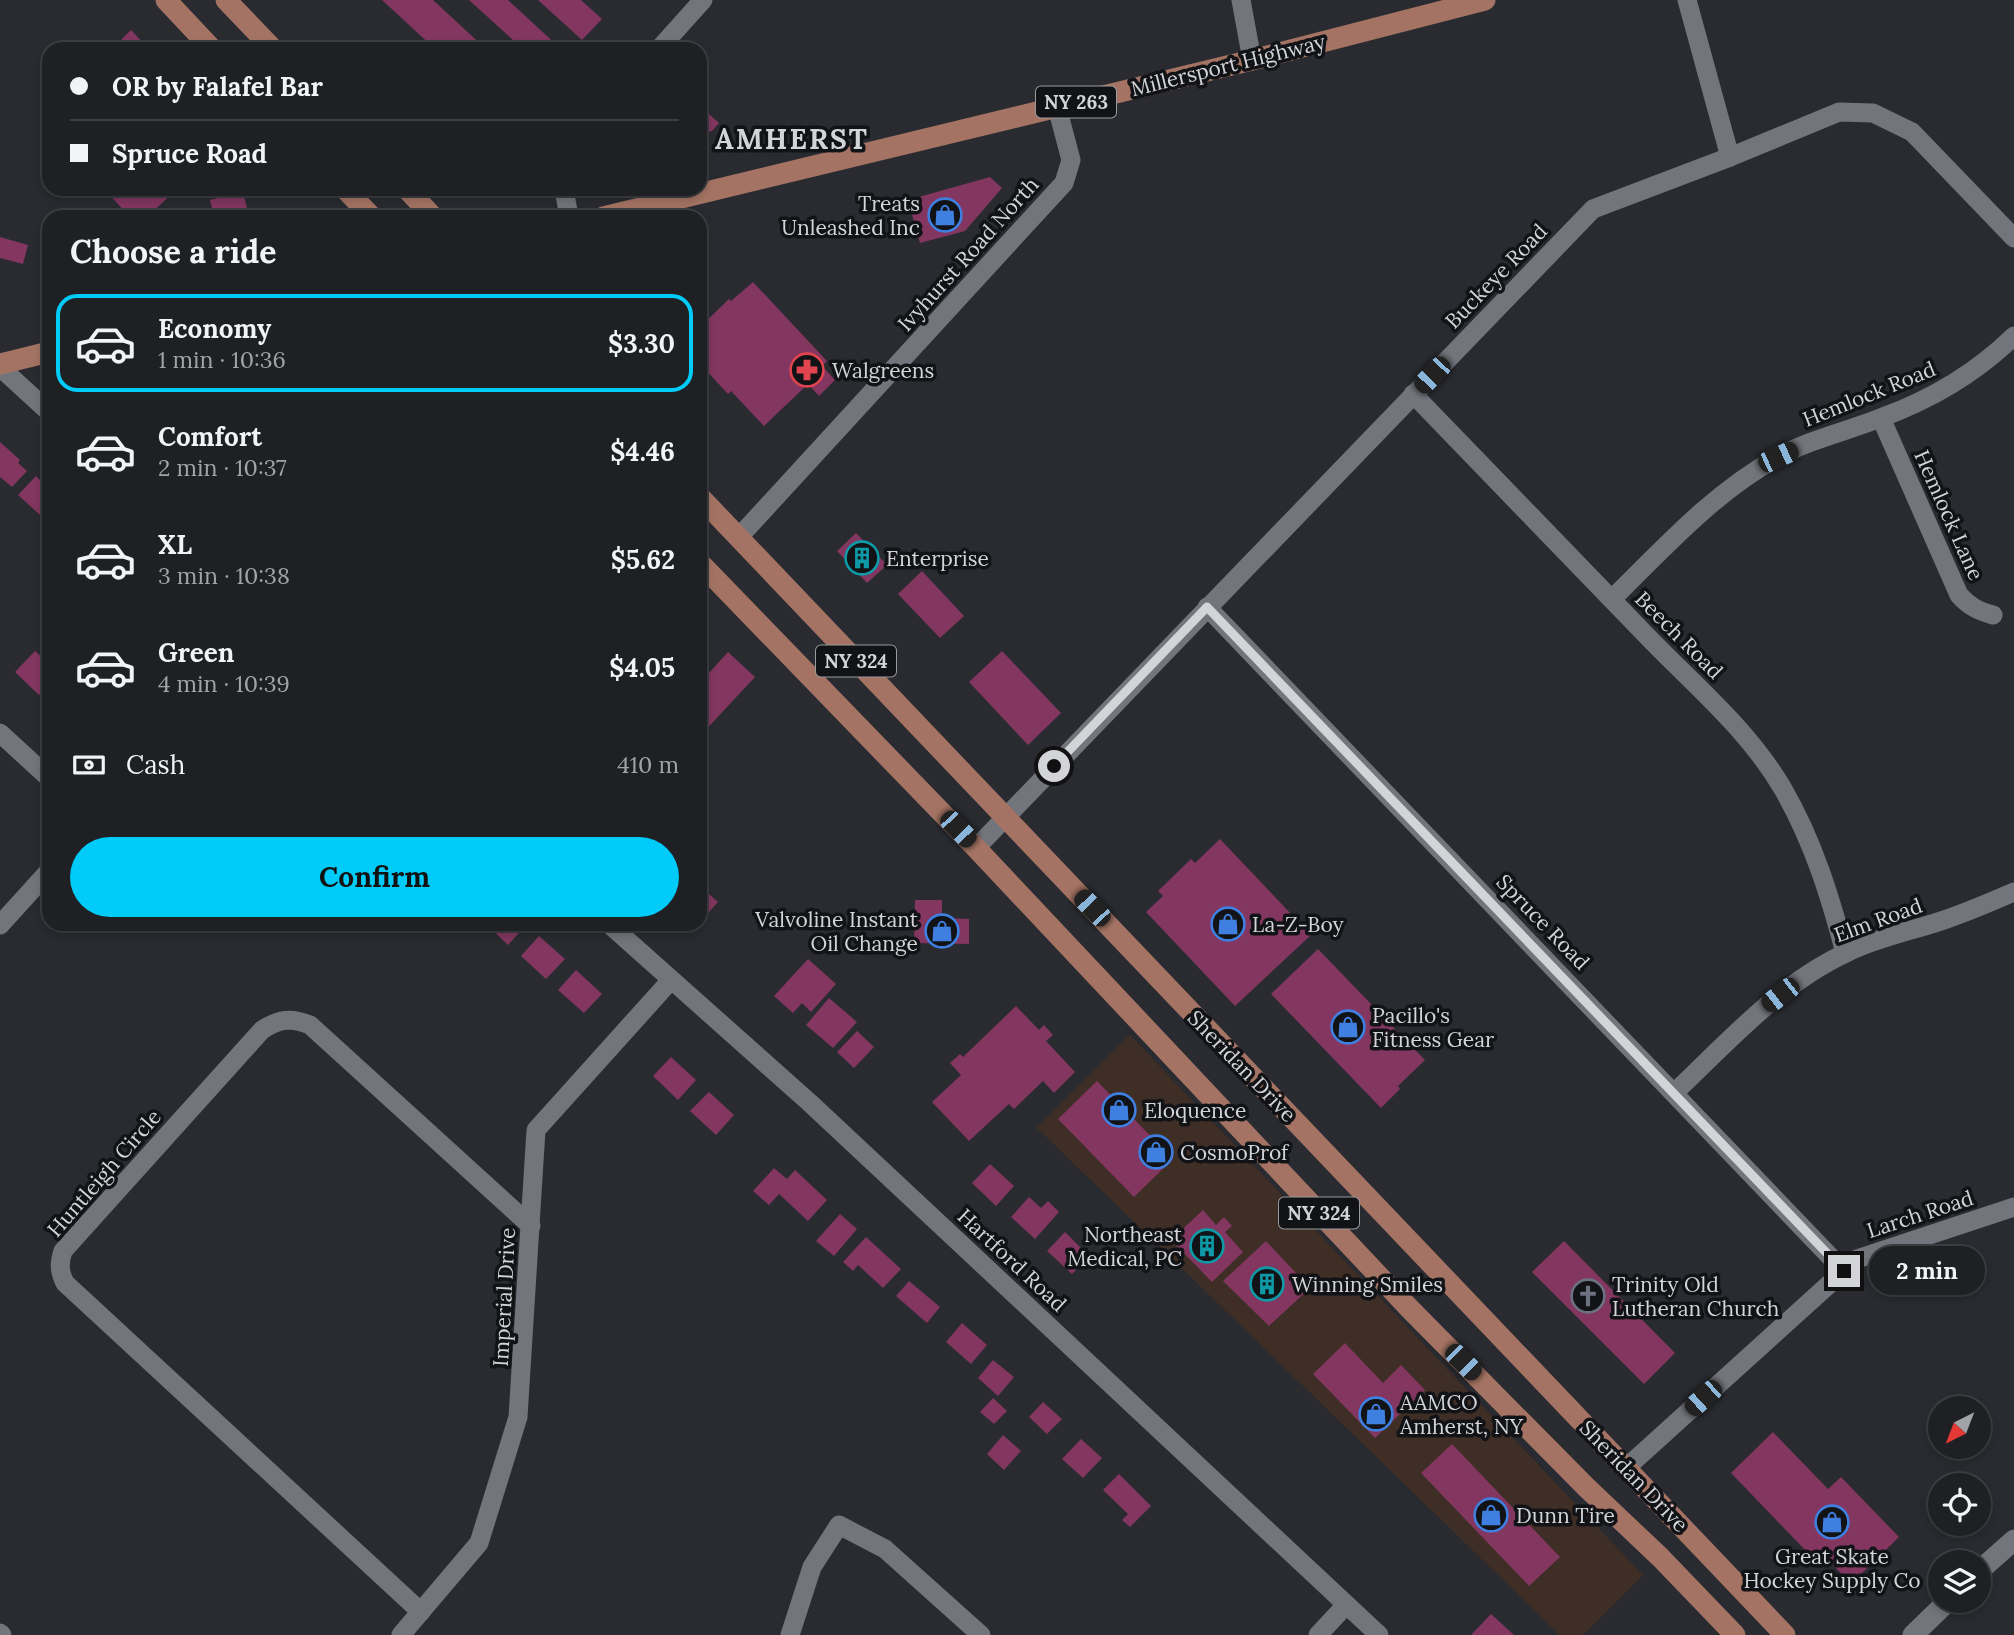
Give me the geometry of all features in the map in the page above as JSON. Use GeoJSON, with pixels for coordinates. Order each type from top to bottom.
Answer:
{"type":"FeatureCollection","features":[{"type":"Feature","properties":{"kind":"main road"},"geometry":{"type":"LineString","coordinates":[[166,0],[205,42]]}},
{"type":"Feature","properties":{"kind":"main road"},"geometry":{"type":"LineString","coordinates":[[226,0],[266,42]]}},
{"type":"Feature","properties":{"kind":"main road","name":"Millersport Highway"},"geometry":{"type":"LineString","coordinates":[[707,192],[1252,60],[1485,0]]}},
{"type":"Feature","properties":{"kind":"main road"},"geometry":{"type":"LineString","coordinates":[[352,196],[365,210]]}},
{"type":"Feature","properties":{"kind":"main road"},"geometry":{"type":"LineString","coordinates":[[414,196],[426,210]]}},
{"type":"Feature","properties":{"kind":"main road","name":"Millersport Highway"},"geometry":{"type":"LineString","coordinates":[[632,210],[690,196]]}},
{"type":"Feature","properties":{"kind":"main road"},"geometry":{"type":"LineString","coordinates":[[0,366],[42,354]]}},
{"type":"Feature","properties":{"kind":"main road","name":"Sheridan Drive"},"geometry":{"type":"LineString","coordinates":[[707,504],[1785,1635]]}},
{"type":"Feature","properties":{"kind":"main road","name":"Sheridan Drive"},"geometry":{"type":"LineString","coordinates":[[707,570],[976,848],[1409,1308],[1735,1635]]}},
{"type":"Feature","properties":{"kind":"street"},"geometry":{"type":"LineString","coordinates":[[665,42],[704,0]]}},
{"type":"Feature","properties":{"kind":"street"},"geometry":{"type":"LineString","coordinates":[[1241,0],[1252,60]]}},
{"type":"Feature","properties":{"kind":"street"},"geometry":{"type":"LineString","coordinates":[[1687,0],[1730,158]]}},
{"type":"Feature","properties":{"kind":"street","name":"Ivyhurst Road North"},"geometry":{"type":"LineString","coordinates":[[738,537],[1064,183],[1071,160],[1057,107]]}},
{"type":"Feature","properties":{"kind":"street","name":"Buckeye Road"},"geometry":{"type":"LineString","coordinates":[[976,848],[1593,209],[1730,158],[1839,112],[1873,113],[1912,132],[2014,238]]}},
{"type":"Feature","properties":{"kind":"street","name":"Hemlock Road"},"geometry":{"type":"LineString","coordinates":[[1612,599],[1701,512],[1739,482],[1778,457],[1809,443],[1881,418],[1946,389],[2014,336]]}},
{"type":"Feature","properties":{"kind":"street"},"geometry":{"type":"LineString","coordinates":[[0,366],[42,405]]}},
{"type":"Feature","properties":{"kind":"street","name":"Beech Road"},"geometry":{"type":"LineString","coordinates":[[1413,394],[1724,712],[1763,758],[1809,838],[1845,953]]}},
{"type":"Feature","properties":{"kind":"street","name":"Hemlock Lane"},"geometry":{"type":"LineString","coordinates":[[1881,418],[1959,595],[1980,612],[1993,615]]}},
{"type":"Feature","properties":{"kind":"street","name":"Spruce Road"},"geometry":{"type":"LineString","coordinates":[[1207,607],[1844,1271]]}},
{"type":"Feature","properties":{"kind":"street"},"geometry":{"type":"LineString","coordinates":[[0,733],[42,772]]}},
{"type":"Feature","properties":{"kind":"street"},"geometry":{"type":"LineString","coordinates":[[0,925],[42,879]]}},
{"type":"Feature","properties":{"kind":"street","name":"Elm Road"},"geometry":{"type":"LineString","coordinates":[[1674,1093],[1765,1007],[1796,983],[1845,953],[1867,943],[1944,920],[2014,892]]}},
{"type":"Feature","properties":{"kind":"street","name":"Hartford Road"},"geometry":{"type":"LineString","coordinates":[[617,931],[810,1102],[1379,1635]]}},
{"type":"Feature","properties":{"kind":"street","name":"Imperial Drive"},"geometry":{"type":"LineString","coordinates":[[401,1635],[479,1543],[518,1417],[536,1130],[671,980]]}},
{"type":"Feature","properties":{"kind":"street","name":"Huntleigh Circle"},"geometry":{"type":"LineString","coordinates":[[421,1612],[65,1283],[59,1262],[63,1251],[262,1030],[284,1019],[310,1025],[531,1226]]}},
{"type":"Feature","properties":{"kind":"street","name":"Larch Road"},"geometry":{"type":"LineString","coordinates":[[1626,1468],[1857,1259],[2014,1207]]}},
{"type":"Feature","properties":{"kind":"street"},"geometry":{"type":"LineString","coordinates":[[790,1635],[813,1567],[839,1525],[885,1549],[981,1635]]}},
{"type":"Feature","properties":{"kind":"street"},"geometry":{"type":"LineString","coordinates":[[1991,1561],[2014,1541]]}},
{"type":"Feature","properties":{"kind":"street"},"geometry":{"type":"LineString","coordinates":[[1318,1635],[1346,1605]]}},
{"type":"Feature","properties":{"kind":"street"},"geometry":{"type":"LineString","coordinates":[[1913,1635],[1936,1613]]}},
{"type":"Feature","properties":{"kind":"shaded area"},"geometry":{"type":"Polygon","coordinates":[[[1130,1035],[1643,1575],[1583,1635],[1560,1635],[1037,1128],[1130,1035]]]}},
{"type":"Feature","properties":{"kind":"building"},"geometry":{"type":"Polygon","coordinates":[[[382,0],[433,0],[478,42],[427,42],[382,0]]]}},
{"type":"Feature","properties":{"kind":"building"},"geometry":{"type":"Polygon","coordinates":[[[469,0],[508,0],[553,42],[515,42],[469,0]]]}},
{"type":"Feature","properties":{"kind":"building"},"geometry":{"type":"Polygon","coordinates":[[[538,0],[581,0],[602,19],[582,40],[538,0]]]}},
{"type":"Feature","properties":{"kind":"building"},"geometry":{"type":"Polygon","coordinates":[[[131,30],[142,42],[119,42],[131,30]]]}},
{"type":"Feature","properties":{"kind":"building"},"geometry":{"type":"Polygon","coordinates":[[[707,112],[719,123],[707,133],[707,112]]]}},
{"type":"Feature","properties":{"kind":"building","name":"Treats Unleashed Inc"},"geometry":{"type":"Polygon","coordinates":[[[990,177],[1002,188],[965,231],[920,243],[908,200],[990,177]]]}},
{"type":"Feature","properties":{"kind":"building"},"geometry":{"type":"Polygon","coordinates":[[[110,196],[170,196],[154,210],[124,210],[110,196]]]}},
{"type":"Feature","properties":{"kind":"building"},"geometry":{"type":"Polygon","coordinates":[[[244,196],[247,210],[212,210],[210,200],[244,196]]]}},
{"type":"Feature","properties":{"kind":"building"},"geometry":{"type":"Polygon","coordinates":[[[0,237],[28,245],[23,264],[0,258],[0,237]]]}},
{"type":"Feature","properties":{"kind":"building","name":"Walgreens"},"geometry":{"type":"Polygon","coordinates":[[[753,282],[827,361],[822,366],[835,380],[819,396],[808,384],[764,426],[731,391],[728,394],[707,372],[707,320],[729,299],[731,301],[753,282]]]}},
{"type":"Feature","properties":{"kind":"building"},"geometry":{"type":"Polygon","coordinates":[[[0,442],[20,460],[18,463],[27,471],[12,487],[0,477],[0,442]]]}},
{"type":"Feature","properties":{"kind":"building"},"geometry":{"type":"Polygon","coordinates":[[[36,476],[42,482],[42,517],[18,495],[36,476]]]}},
{"type":"Feature","properties":{"kind":"building","name":"Enterprise"},"geometry":{"type":"Polygon","coordinates":[[[856,533],[887,565],[867,583],[837,551],[856,533]]]}},
{"type":"Feature","properties":{"kind":"building"},"geometry":{"type":"Polygon","coordinates":[[[922,571],[964,616],[940,638],[898,594],[922,571]]]}},
{"type":"Feature","properties":{"kind":"building"},"geometry":{"type":"Polygon","coordinates":[[[35,651],[42,657],[42,692],[39,695],[15,672],[35,651]]]}},
{"type":"Feature","properties":{"kind":"building"},"geometry":{"type":"Polygon","coordinates":[[[1002,651],[1061,713],[1028,745],[969,682],[1002,651]]]}},
{"type":"Feature","properties":{"kind":"building"},"geometry":{"type":"Polygon","coordinates":[[[728,652],[755,677],[707,728],[707,675],[728,652]]]}},
{"type":"Feature","properties":{"kind":"building","name":"La-Z-Boy"},"geometry":{"type":"Polygon","coordinates":[[[1220,839],[1311,935],[1235,1006],[1146,912],[1163,896],[1158,891],[1191,859],[1195,863],[1220,839]]]}},
{"type":"Feature","properties":{"kind":"building"},"geometry":{"type":"Polygon","coordinates":[[[707,892],[718,902],[707,914],[707,892]]]}},
{"type":"Feature","properties":{"kind":"building","name":"Valvoline Instant Oil Change"},"geometry":{"type":"Polygon","coordinates":[[[915,900],[942,900],[942,918],[969,919],[969,944],[914,943],[915,900]]]}},
{"type":"Feature","properties":{"kind":"building"},"geometry":{"type":"Polygon","coordinates":[[[493,931],[521,931],[508,945],[493,931]]]}},
{"type":"Feature","properties":{"kind":"building"},"geometry":{"type":"Polygon","coordinates":[[[539,936],[565,959],[546,979],[521,956],[539,936]]]}},
{"type":"Feature","properties":{"kind":"building","name":"Pacillo's Fitness Gear"},"geometry":{"type":"Polygon","coordinates":[[[1318,949],[1425,1060],[1398,1086],[1400,1089],[1381,1108],[1271,994],[1318,949]]]}},
{"type":"Feature","properties":{"kind":"building"},"geometry":{"type":"Polygon","coordinates":[[[808,959],[836,984],[811,1012],[802,1003],[793,1013],[774,996],[808,959]]]}},
{"type":"Feature","properties":{"kind":"building"},"geometry":{"type":"Polygon","coordinates":[[[576,970],[602,994],[584,1013],[558,990],[576,970]]]}},
{"type":"Feature","properties":{"kind":"building"},"geometry":{"type":"Polygon","coordinates":[[[829,998],[857,1022],[833,1048],[806,1025],[829,998]]]}},
{"type":"Feature","properties":{"kind":"building"},"geometry":{"type":"Polygon","coordinates":[[[1016,1006],[1039,1030],[1044,1025],[1053,1035],[1046,1041],[1075,1072],[1054,1093],[1043,1081],[1014,1109],[1009,1104],[969,1141],[932,1102],[961,1075],[950,1063],[960,1054],[963,1057],[1016,1006]]]}},
{"type":"Feature","properties":{"kind":"building"},"geometry":{"type":"Polygon","coordinates":[[[857,1031],[874,1047],[854,1068],[837,1052],[857,1031]]]}},
{"type":"Feature","properties":{"kind":"building"},"geometry":{"type":"Polygon","coordinates":[[[671,1057],[696,1080],[678,1100],[653,1076],[671,1057]]]}},
{"type":"Feature","properties":{"kind":"building"},"geometry":{"type":"Polygon","coordinates":[[[1097,1081],[1173,1159],[1134,1197],[1058,1119],[1097,1081]]]}},
{"type":"Feature","properties":{"kind":"building"},"geometry":{"type":"Polygon","coordinates":[[[709,1092],[734,1115],[716,1135],[690,1111],[709,1092]]]}},
{"type":"Feature","properties":{"kind":"building"},"geometry":{"type":"Polygon","coordinates":[[[990,1164],[1014,1186],[996,1206],[972,1183],[990,1164]]]}},
{"type":"Feature","properties":{"kind":"building"},"geometry":{"type":"Polygon","coordinates":[[[774,1168],[787,1179],[795,1170],[827,1200],[808,1221],[779,1194],[769,1205],[753,1191],[774,1168]]]}},
{"type":"Feature","properties":{"kind":"building"},"geometry":{"type":"Polygon","coordinates":[[[1029,1197],[1041,1208],[1048,1201],[1059,1212],[1035,1239],[1011,1217],[1029,1197]]]}},
{"type":"Feature","properties":{"kind":"building","name":"Northeast Medical, PC"},"geometry":{"type":"Polygon","coordinates":[[[1203,1210],[1216,1225],[1224,1217],[1232,1226],[1225,1232],[1243,1252],[1212,1282],[1171,1240],[1203,1210]]]}},
{"type":"Feature","properties":{"kind":"building"},"geometry":{"type":"Polygon","coordinates":[[[840,1214],[857,1229],[834,1256],[816,1241],[840,1214]]]}},
{"type":"Feature","properties":{"kind":"building"},"geometry":{"type":"Polygon","coordinates":[[[1065,1232],[1089,1256],[1072,1274],[1047,1251],[1065,1232]]]}},
{"type":"Feature","properties":{"kind":"building"},"geometry":{"type":"Polygon","coordinates":[[[866,1237],[901,1269],[883,1288],[858,1265],[853,1271],[843,1262],[866,1237]]]}},
{"type":"Feature","properties":{"kind":"building","name":"Winning Smiles"},"geometry":{"type":"Polygon","coordinates":[[[1266,1241],[1310,1288],[1269,1326],[1223,1281],[1266,1241]]]}},
{"type":"Feature","properties":{"kind":"building","name":"Trinity Old Lutheran Church"},"geometry":{"type":"Polygon","coordinates":[[[1564,1241],[1675,1353],[1644,1384],[1532,1272],[1564,1241]]]}},
{"type":"Feature","properties":{"kind":"building"},"geometry":{"type":"Polygon","coordinates":[[[909,1281],[940,1307],[927,1323],[896,1296],[909,1281]]]}},
{"type":"Feature","properties":{"kind":"building"},"geometry":{"type":"Polygon","coordinates":[[[962,1323],[987,1345],[971,1364],[946,1342],[962,1323]]]}},
{"type":"Feature","properties":{"kind":"building","name":"AAMCO Amherst, NY"},"geometry":{"type":"Polygon","coordinates":[[[1345,1343],[1383,1383],[1401,1365],[1425,1390],[1375,1438],[1313,1374],[1345,1343]]]}},
{"type":"Feature","properties":{"kind":"building"},"geometry":{"type":"Polygon","coordinates":[[[993,1360],[1014,1377],[998,1396],[978,1378],[993,1360]]]}},
{"type":"Feature","properties":{"kind":"building"},"geometry":{"type":"Polygon","coordinates":[[[993,1398],[1007,1411],[994,1424],[980,1412],[993,1398]]]}},
{"type":"Feature","properties":{"kind":"building"},"geometry":{"type":"Polygon","coordinates":[[[1043,1402],[1062,1419],[1047,1434],[1029,1417],[1043,1402]]]}},
{"type":"Feature","properties":{"kind":"building","name":"Great Skate Hockey Supply Co"},"geometry":{"type":"Polygon","coordinates":[[[1773,1432],[1828,1489],[1841,1477],[1899,1537],[1851,1584],[1823,1554],[1809,1554],[1731,1473],[1773,1432]]]}},
{"type":"Feature","properties":{"kind":"building"},"geometry":{"type":"Polygon","coordinates":[[[1003,1435],[1021,1451],[1004,1470],[987,1454],[1003,1435]]]}},
{"type":"Feature","properties":{"kind":"building"},"geometry":{"type":"Polygon","coordinates":[[[1081,1439],[1102,1458],[1083,1478],[1062,1459],[1081,1439]]]}},
{"type":"Feature","properties":{"kind":"building","name":"Dunn Tire"},"geometry":{"type":"Polygon","coordinates":[[[1452,1444],[1560,1557],[1529,1586],[1421,1473],[1452,1444]]]}},
{"type":"Feature","properties":{"kind":"building"},"geometry":{"type":"Polygon","coordinates":[[[1119,1474],[1151,1506],[1130,1527],[1122,1520],[1128,1514],[1103,1490],[1119,1474]]]}},
{"type":"Feature","properties":{"kind":"building"},"geometry":{"type":"Polygon","coordinates":[[[1491,1614],[1514,1635],[1471,1635],[1491,1614]]]}},
{"type":"Feature","properties":{"kind":"place","name":"Treats Unleashed Inc"},"geometry":{"type":"Point","coordinates":[945,215]}},
{"type":"Feature","properties":{"kind":"place","name":"Walgreens"},"geometry":{"type":"Point","coordinates":[807,370]}},
{"type":"Feature","properties":{"kind":"place","name":"Enterprise"},"geometry":{"type":"Point","coordinates":[862,558]}},
{"type":"Feature","properties":{"kind":"place","name":"La-Z-Boy"},"geometry":{"type":"Point","coordinates":[1228,924]}},
{"type":"Feature","properties":{"kind":"place","name":"Valvoline Instant Oil Change"},"geometry":{"type":"Point","coordinates":[942,931]}},
{"type":"Feature","properties":{"kind":"place","name":"Pacillo's Fitness Gear"},"geometry":{"type":"Point","coordinates":[1348,1027]}},
{"type":"Feature","properties":{"kind":"place","name":"Eloquence"},"geometry":{"type":"Point","coordinates":[1119,1110]}},
{"type":"Feature","properties":{"kind":"place","name":"CosmoProf"},"geometry":{"type":"Point","coordinates":[1156,1152]}},
{"type":"Feature","properties":{"kind":"place","name":"Northeast Medical, PC"},"geometry":{"type":"Point","coordinates":[1207,1246]}},
{"type":"Feature","properties":{"kind":"place","name":"Winning Smiles"},"geometry":{"type":"Point","coordinates":[1267,1284]}},
{"type":"Feature","properties":{"kind":"place","name":"Trinity Old Lutheran Church"},"geometry":{"type":"Point","coordinates":[1588,1296]}},
{"type":"Feature","properties":{"kind":"place","name":"AAMCO Amherst, NY"},"geometry":{"type":"Point","coordinates":[1376,1414]}},
{"type":"Feature","properties":{"kind":"place","name":"Dunn Tire"},"geometry":{"type":"Point","coordinates":[1491,1515]}},
{"type":"Feature","properties":{"kind":"place","name":"Great Skate Hockey Supply Co"},"geometry":{"type":"Point","coordinates":[1832,1522]}},
{"type":"Feature","properties":{"kind":"district","name":"AMHERST"},"geometry":{"type":"Point","coordinates":[792,139]}},
{"type":"Feature","properties":{"kind":"route"},"geometry":{"type":"LineString","coordinates":[[1054,766],[1207,607],[1844,1271]]}}]}
